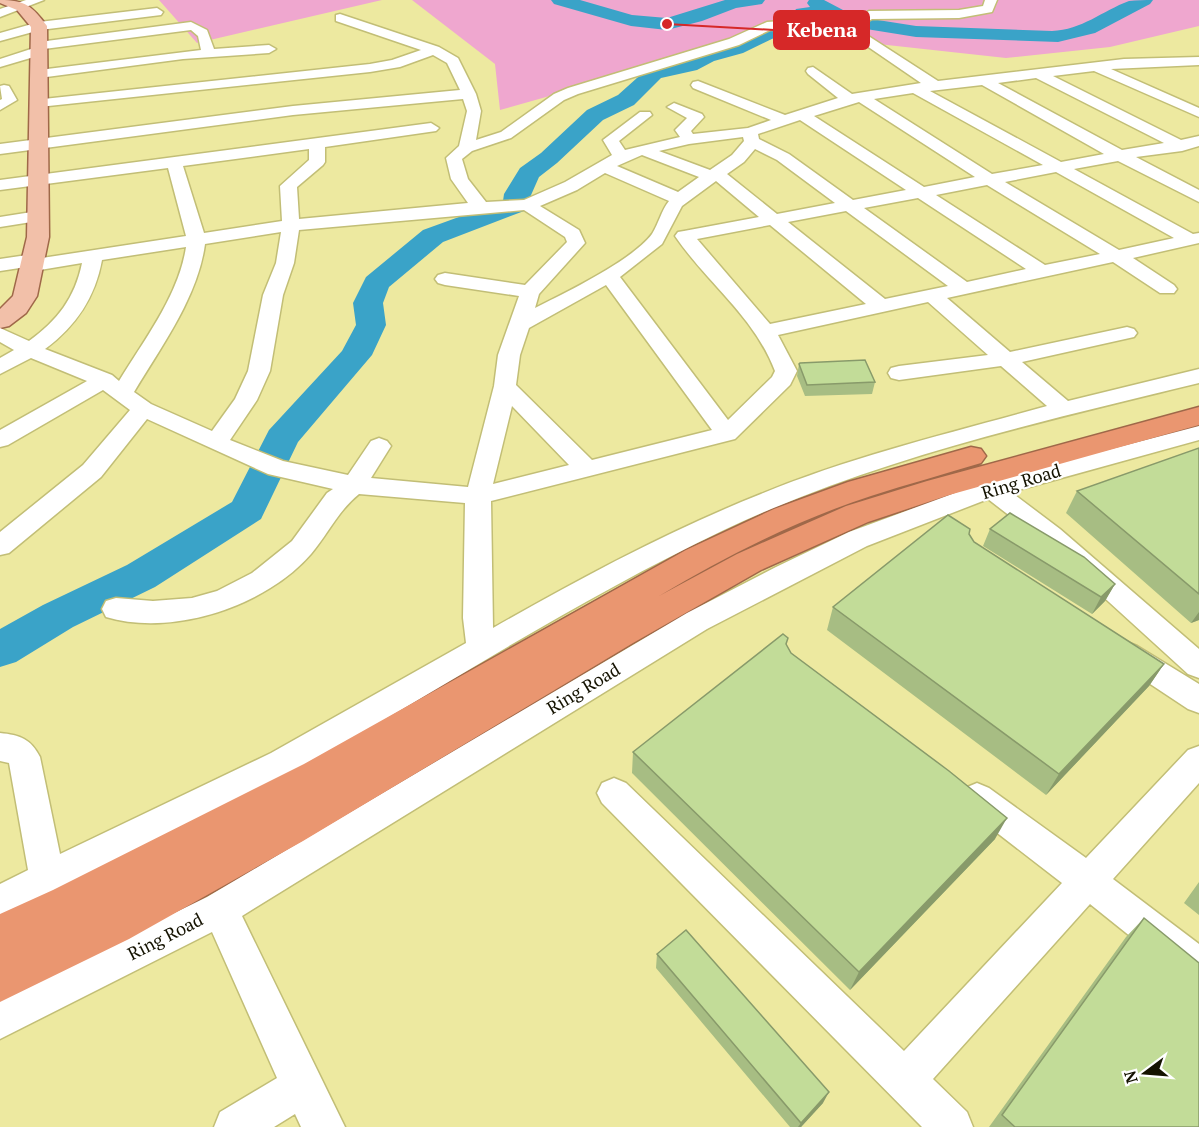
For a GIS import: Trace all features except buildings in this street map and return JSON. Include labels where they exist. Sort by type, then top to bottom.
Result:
[{"type":"highway","name":"Ring Road","points":[[0,937],[69,905],[276,798],[698,558],[785,517],[924,468],[1199,396]]},
{"type":"highway","name":"Ring Road","points":[[0,979],[113,923],[288,828],[621,633],[749,562],[857,514],[938,488],[1199,416]]},
{"type":"main road","points":[[0,321],[17,308],[25,296],[34,262],[38,216],[39,26],[21,2]]},
{"type":"street","points":[[147,0],[168,29]]},
{"type":"street","points":[[875,14],[925,15],[977,12],[988,9],[991,0]]},
{"type":"street","points":[[460,153],[506,135],[559,97],[573,91],[734,42],[767,26],[854,23],[875,14],[891,1]]},
{"type":"street","points":[[0,13],[21,2]]},
{"type":"street","points":[[0,37],[39,26],[157,12]]},
{"type":"street","points":[[340,18],[434,50],[453,61],[469,94],[474,111],[460,153],[456,176],[481,207]]},
{"type":"street","points":[[854,23],[903,66],[934,85]]},
{"type":"street","points":[[0,63],[39,48],[191,26],[200,29],[206,39],[208,54]]},
{"type":"street","points":[[265,33],[269,49]]},
{"type":"street","points":[[39,103],[165,73],[208,54],[269,49],[286,60],[338,72],[469,94]]},
{"type":"street","points":[[0,185],[174,162],[289,130],[405,84],[434,50]]},
{"type":"street","points":[[1160,60],[1199,77]]},
{"type":"street","points":[[0,265],[93,256],[291,225],[517,205],[571,186],[621,157],[642,150],[689,139],[751,137],[784,120],[855,98],[934,85],[984,81],[1036,73],[1160,60],[1199,61]]},
{"type":"street","points":[[903,66],[930,63]]},
{"type":"street","points":[[1094,67],[1199,113]]},
{"type":"street","points":[[813,70],[1167,289]]},
{"type":"street","points":[[39,74],[165,73],[209,84],[338,72]]},
{"type":"street","points":[[1036,73],[1199,154]]},
{"type":"street","points":[[984,81],[1042,115],[1199,197]]},
{"type":"street","points":[[209,84],[218,121]]},
{"type":"street","points":[[405,84],[431,128],[460,153]]},
{"type":"street","points":[[698,85],[784,120]]},
{"type":"street","points":[[915,88],[1054,167],[1195,239]]},
{"type":"street","points":[[0,106],[10,100],[4,89]]},
{"type":"street","points":[[674,106],[697,117],[683,130],[689,139]]},
{"type":"street","points":[[801,114],[924,192],[1041,271]]},
{"type":"street","points":[[621,157],[611,140],[645,115]]},
{"type":"street","points":[[0,149],[218,121],[289,130],[317,144],[431,128]]},
{"type":"street","points":[[216,443],[246,400],[260,371],[273,295],[285,263],[291,225],[288,186],[317,162],[364,149],[370,143],[370,137]]},
{"type":"street","points":[[658,239],[667,216],[679,199],[744,153],[751,137]]},
{"type":"street","points":[[751,137],[783,157],[963,288]]},
{"type":"street","points":[[520,324],[609,276],[658,239],[777,220],[1199,141]]},
{"type":"street","points":[[317,144],[317,162]]},
{"type":"street","points":[[642,150],[713,175],[777,220],[881,306]]},
{"type":"street","points":[[122,394],[180,290],[195,254],[196,240],[174,162]]},
{"type":"street","points":[[605,167],[679,199]]},
{"type":"street","points":[[481,650],[477,618],[478,496],[505,386],[509,355],[530,292],[576,243],[573,234],[517,205]]},
{"type":"street","points":[[0,222],[38,216]]},
{"type":"street","points":[[0,334],[30,351],[105,380],[143,409],[277,468],[354,485],[478,496],[727,434],[782,380],[786,371],[784,363],[766,331],[684,236]]},
{"type":"street","points":[[766,331],[1195,239]]},
{"type":"street","points":[[0,367],[30,351],[75,310],[91,277],[93,256]]},
{"type":"street","points":[[609,276],[727,434]]},
{"type":"street","points":[[445,279],[530,292]]},
{"type":"street","points":[[931,295],[1064,409]]},
{"type":"street","points":[[899,372],[1006,359],[1126,333]]},
{"type":"street","points":[[0,902],[282,763],[572,596],[714,524],[771,499],[879,460],[1064,409],[1199,376]]},
{"type":"street","points":[[0,440],[105,380]]},
{"type":"street","points":[[505,386],[587,469]]},
{"type":"street","points":[[0,546],[92,471],[143,409]]},
{"type":"street","name":"Ring Road","points":[[0,1019],[220,909],[697,621],[858,539],[991,489],[1199,433]]},
{"type":"street","points":[[116,609],[153,612],[192,609],[227,598],[262,580],[301,548],[336,500],[354,485],[379,446]]},
{"type":"street","points":[[991,489],[1052,535],[1199,666]]},
{"type":"street","points":[[1101,637],[1199,700]]},
{"type":"street","points":[[0,747],[15,748],[24,757],[48,880]]},
{"type":"street","points":[[904,1080],[1199,760]]},
{"type":"street","points":[[957,783],[1199,968]]},
{"type":"street","points":[[614,793],[952,1127]]},
{"type":"street","points":[[220,909],[302,1086],[324,1127]]},
{"type":"street","points":[[235,1127],[302,1086]]},
{"type":"shaded area","points":[[159,0],[382,0],[197,43]]},
{"type":"shaded area","points":[[412,0],[1199,0],[1199,26],[1110,47],[1006,58],[814,37],[748,40],[500,110],[495,64]]},
{"type":"waterway","points":[[560,0],[631,20],[667,24],[696,17],[733,3],[756,0]]},
{"type":"waterway","points":[[816,3],[836,14],[860,22],[916,32],[1058,36],[1088,29],[1144,0]]},
{"type":"waterway","points":[[0,650],[58,616],[141,576],[247,510],[282,438],[356,355],[371,325],[368,303],[376,283],[433,236],[515,205],[517,194],[529,173],[549,158],[595,115],[626,100],[654,73],[690,66],[707,57],[736,49],[771,32],[790,27],[798,22],[802,13],[827,11]]},
{"type":"place","name":"Kebena","points":[[667,24]]}]
